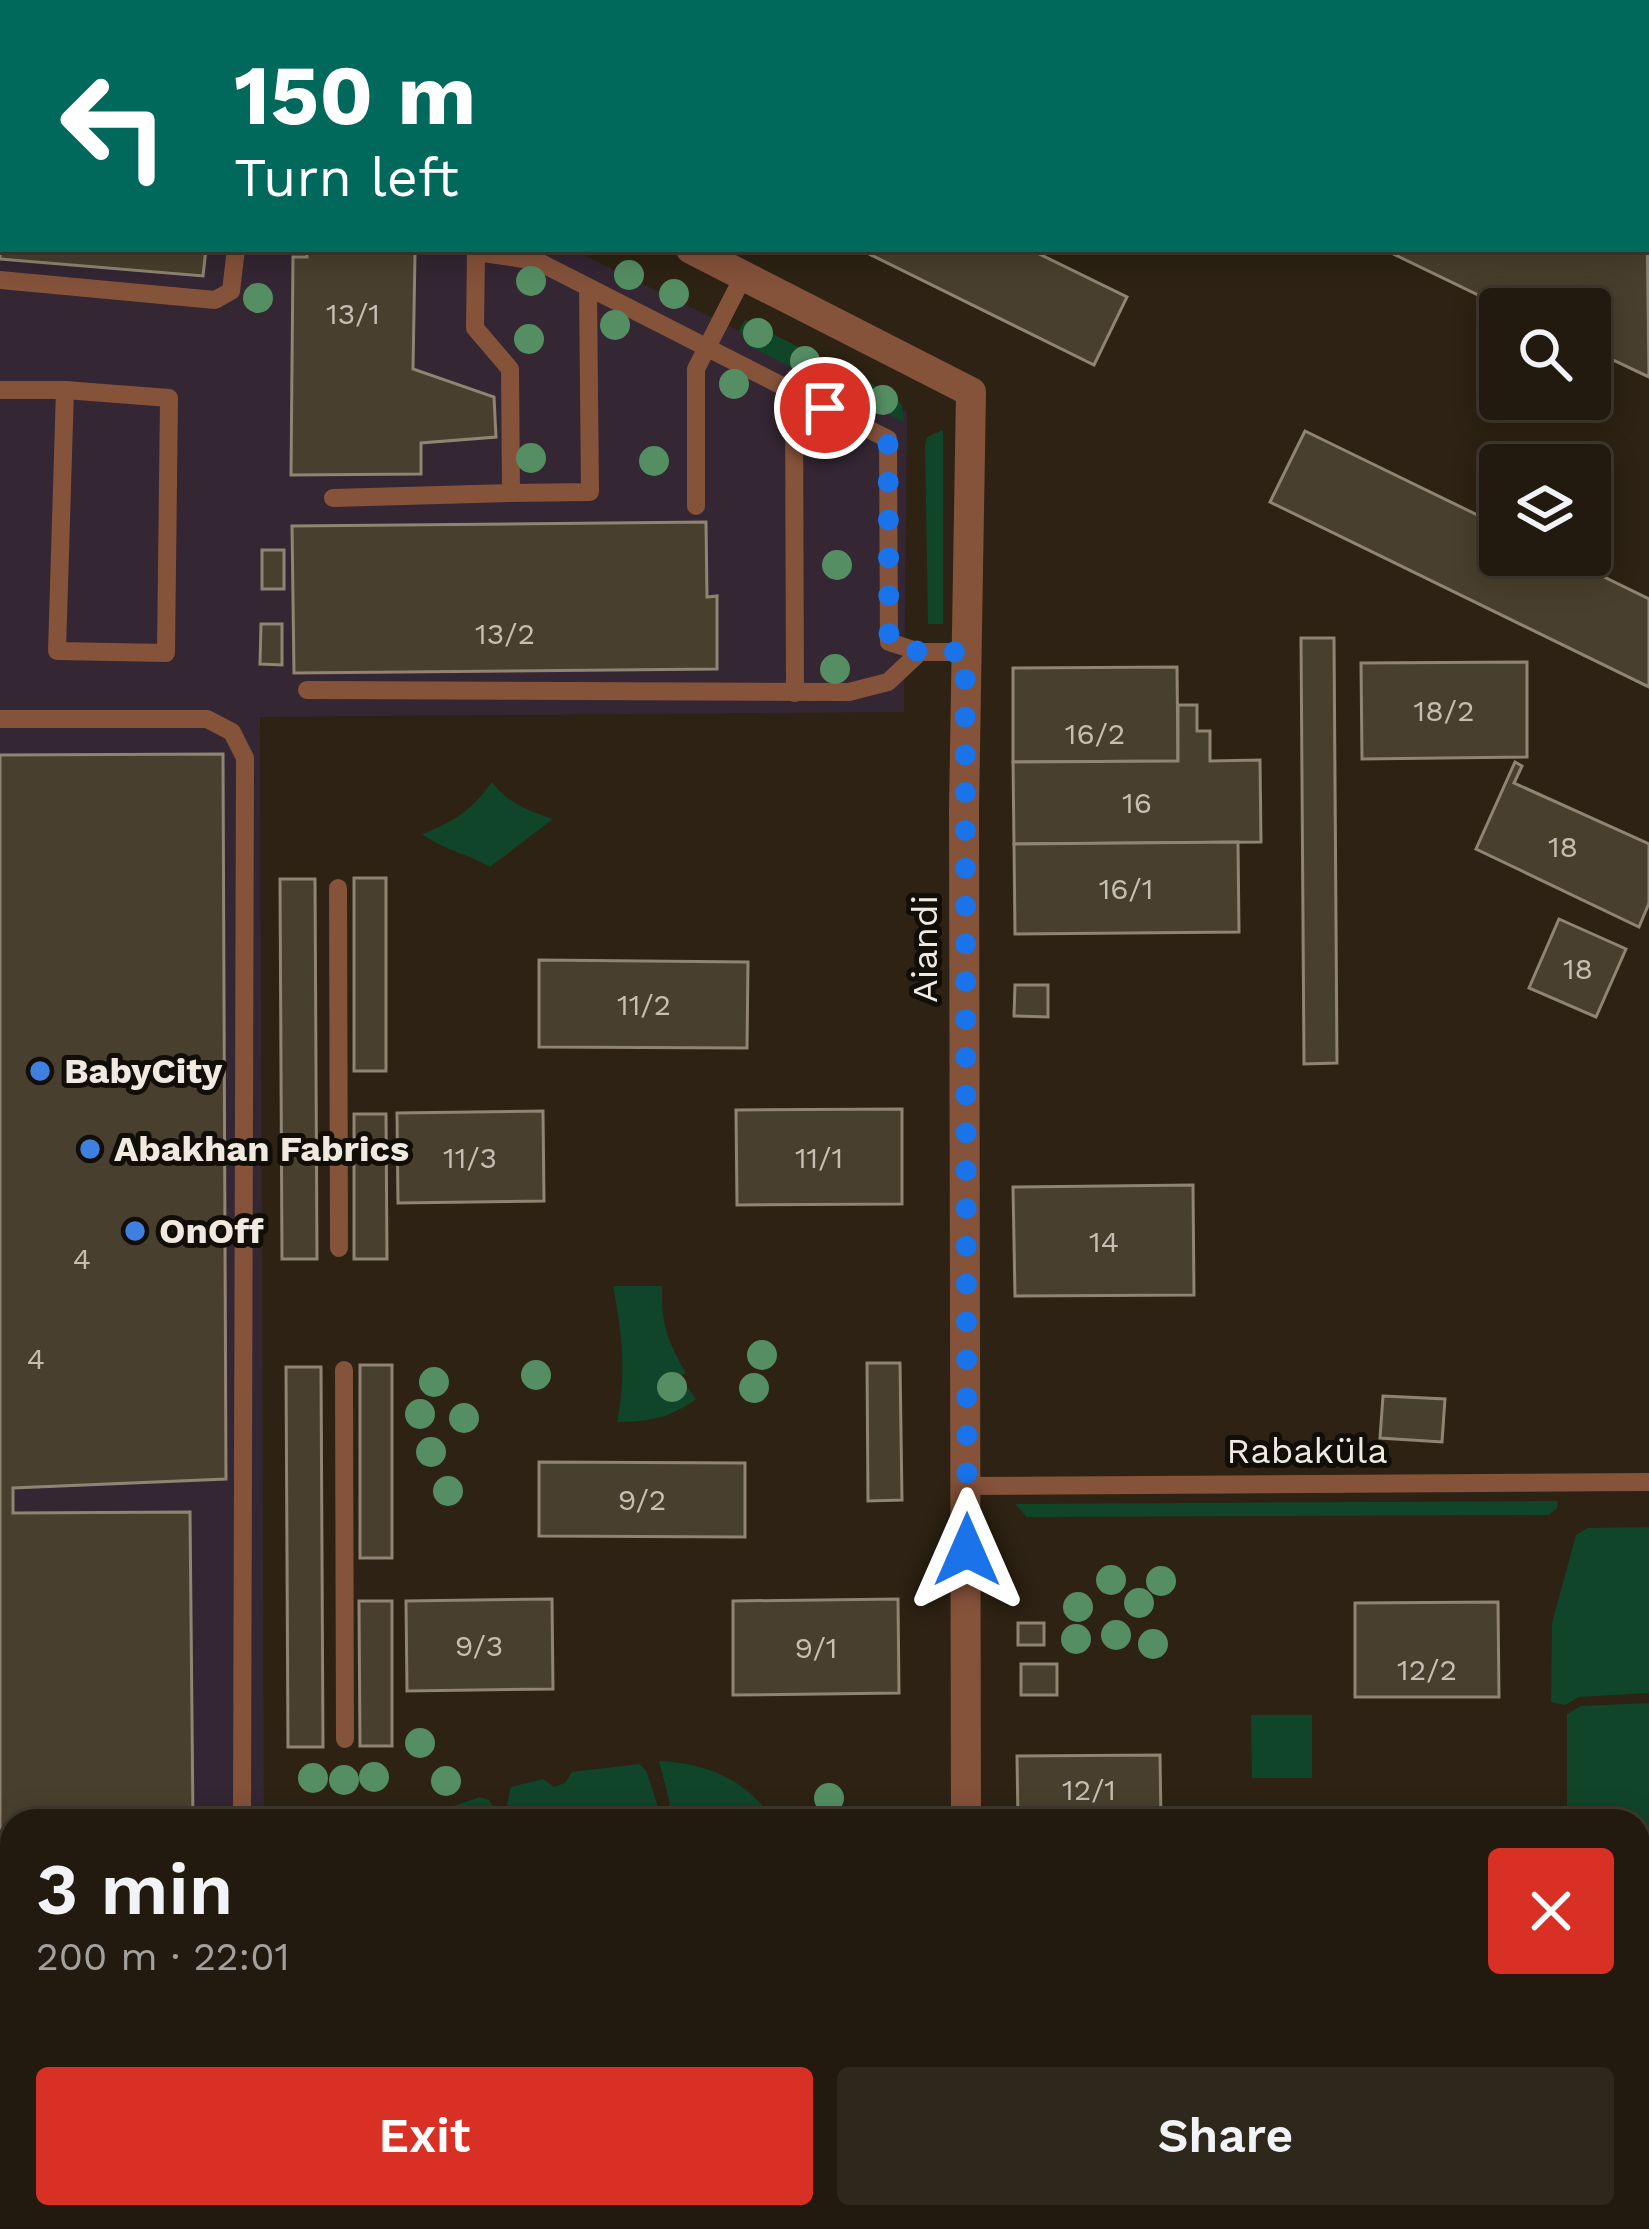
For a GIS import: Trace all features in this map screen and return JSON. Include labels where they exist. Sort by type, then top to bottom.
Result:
[{"type":"street","name":"Aiandi","points":[[698,252],[971,392],[965,652],[966,1809]]},
{"type":"lane","points":[[0,280],[215,300],[231,291],[236,252]]},
{"type":"lane","points":[[511,493],[510,369],[475,328],[476,252],[537,261],[888,439],[889,642],[920,652],[965,652]]},
{"type":"lane","points":[[697,506],[696,369],[744,275]]},
{"type":"lane","points":[[333,498],[590,491],[588,287]]},
{"type":"lane","points":[[0,390],[65,390],[169,398],[166,653],[57,651],[65,390]]},
{"type":"lane","points":[[794,392],[795,693]]},
{"type":"lane","points":[[307,690],[850,692],[888,682],[920,652]]},
{"type":"lane","points":[[0,719],[207,718],[232,732],[245,758],[242,1809]]},
{"type":"lane","points":[[338,888],[340,1248]]},
{"type":"lane","points":[[344,1370],[345,1739]]},
{"type":"lane","name":"Rabaküla","points":[[966,1486],[1649,1482]]},
{"type":"shaded area","points":[[0,252],[577,252],[907,412],[904,712],[260,717],[264,1809],[0,1809]]},
{"type":"green space","points":[[745,320],[894,395],[902,405],[904,422],[748,346],[739,331]]},
{"type":"green space","points":[[943,430],[943,624],[928,624],[925,445],[927,437]]},
{"type":"green space","points":[[492,782],[512,801],[553,819],[490,867],[422,834],[461,814]]},
{"type":"green space","points":[[613,1286],[662,1286],[666,1331],[686,1373],[679,1376],[696,1399],[677,1411],[659,1418],[617,1422],[622,1354]]},
{"type":"green space","points":[[1558,1501],[1549,1515],[1027,1517],[1015,1504]]},
{"type":"green space","points":[[1649,1527],[1649,1693],[1579,1697],[1565,1705],[1551,1702],[1552,1623],[1576,1535],[1588,1528]]},
{"type":"green space","points":[[1649,1703],[1649,1809],[1567,1809],[1567,1714],[1581,1706]]},
{"type":"green space","points":[[1251,1715],[1312,1715],[1312,1778],[1252,1778]]},
{"type":"green space","points":[[659,1761],[693,1765],[723,1776],[765,1809],[667,1809]]},
{"type":"green space","points":[[639,1764],[646,1770],[659,1809],[510,1809],[507,1804],[511,1787],[543,1779],[554,1787],[565,1783],[572,1772]]},
{"type":"green space","points":[[480,1797],[494,1809],[444,1809]]},
{"type":"building","points":[[0,252],[206,252],[203,276],[0,259]]},
{"type":"building","points":[[307,252],[415,254],[413,369],[494,397],[496,437],[421,443],[421,474],[291,475],[293,257],[307,257]]},
{"type":"building","points":[[865,252],[1035,252],[1127,297],[1094,365]]},
{"type":"building","points":[[1389,252],[1647,252],[1649,377],[1611,359],[1611,288],[1479,288],[1479,295]]},
{"type":"building","points":[[1305,431],[1479,516],[1479,576],[1602,576],[1649,599],[1649,687],[1270,502]]},
{"type":"building","points":[[706,522],[707,597],[717,596],[717,669],[294,673],[292,526]]},
{"type":"building","points":[[262,550],[284,550],[284,589],[262,589]]},
{"type":"building","points":[[261,624],[282,624],[282,665],[260,664]]},
{"type":"building","points":[[1301,638],[1334,638],[1337,1063],[1304,1064]]},
{"type":"building","points":[[1527,662],[1527,757],[1362,759],[1361,663]]},
{"type":"building","points":[[1177,667],[1178,761],[1013,762],[1013,668]]},
{"type":"building","points":[[1178,705],[1197,705],[1197,731],[1210,731],[1210,761],[1260,760],[1261,842],[1014,844],[1013,762],[1178,761]]},
{"type":"building","points":[[223,754],[226,1479],[13,1488],[13,1513],[190,1512],[193,1809],[0,1809],[0,755]]},
{"type":"building","points":[[1515,762],[1522,766],[1514,783],[1649,844],[1649,903],[1639,927],[1476,849]]},
{"type":"building","points":[[1238,842],[1239,932],[1015,934],[1014,844]]},
{"type":"building","points":[[354,878],[386,878],[386,1071],[354,1071]]},
{"type":"building","points":[[280,879],[315,879],[317,1259],[282,1259]]},
{"type":"building","points":[[1559,919],[1626,949],[1596,1017],[1529,988]]},
{"type":"building","points":[[539,960],[748,962],[747,1048],[539,1047]]},
{"type":"building","points":[[1015,985],[1048,985],[1048,1017],[1014,1016]]},
{"type":"building","points":[[902,1109],[902,1204],[737,1205],[736,1110]]},
{"type":"building","points":[[543,1111],[544,1201],[398,1203],[397,1113]]},
{"type":"building","points":[[354,1114],[386,1114],[387,1259],[354,1259]]},
{"type":"building","points":[[1193,1185],[1194,1295],[1015,1296],[1013,1187]]},
{"type":"building","points":[[867,1363],[900,1363],[902,1500],[868,1501]]},
{"type":"building","points":[[360,1365],[392,1365],[392,1558],[360,1558]]},
{"type":"building","points":[[286,1367],[321,1367],[323,1747],[288,1747]]},
{"type":"building","points":[[1383,1396],[1445,1399],[1442,1442],[1380,1438]]},
{"type":"building","points":[[539,1462],[745,1463],[745,1537],[539,1536]]},
{"type":"building","points":[[552,1599],[553,1689],[407,1691],[406,1601]]},
{"type":"building","points":[[898,1599],[899,1693],[733,1695],[733,1601]]},
{"type":"building","points":[[359,1601],[392,1601],[392,1746],[360,1746]]},
{"type":"building","points":[[1498,1602],[1499,1697],[1355,1697],[1355,1603]]},
{"type":"building","points":[[1018,1623],[1044,1623],[1044,1645],[1018,1645]]},
{"type":"building","points":[[1021,1664],[1057,1664],[1057,1695],[1021,1695]]},
{"type":"building","points":[[1160,1755],[1161,1809],[1018,1809],[1017,1756]]},
{"type":"place","name":"BabyCity","points":[[40,1071]]},
{"type":"place","name":"Abakhan Fabrics","points":[[90,1149]]},
{"type":"place","name":"OnOff","points":[[135,1231]]},
{"type":"route","points":[[825,408],[888,439],[889,642],[920,652],[965,652],[967,1550]]}]
